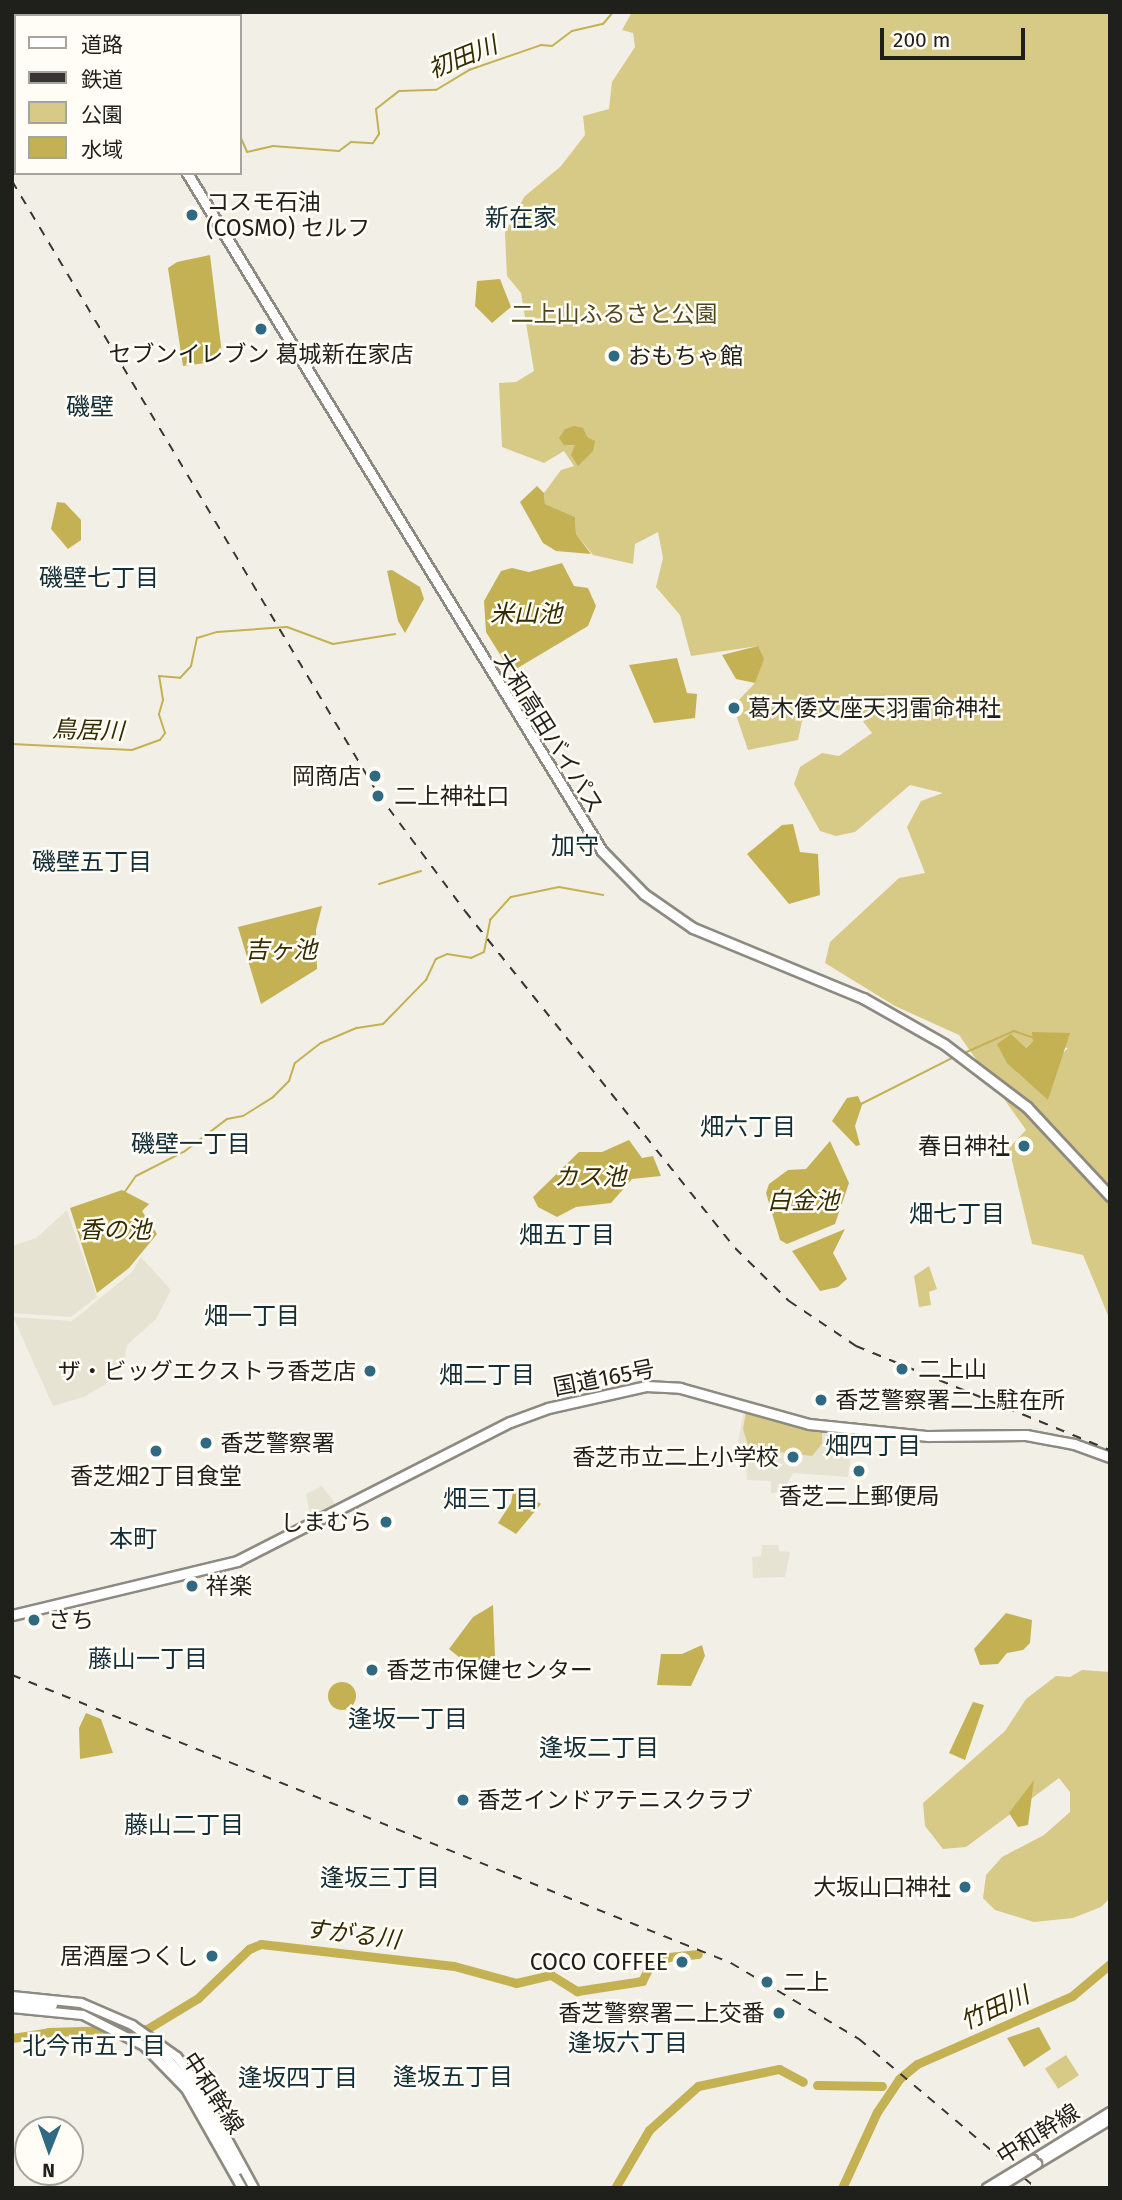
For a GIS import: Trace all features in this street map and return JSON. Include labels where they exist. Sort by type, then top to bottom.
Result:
[{"type":"highway","name":"大和高田バイパス","points":[[188,175],[602,851],[644,894],[685,923],[819,979],[917,1027],[988,1075],[1057,1137],[1110,1196]]},
{"type":"highway","name":"国道165号","points":[[12,1615],[237,1560],[510,1422],[548,1408],[646,1386],[680,1388],[809,1424],[928,1436],[1044,1437],[1110,1457]]},
{"type":"main road","points":[[12,1996],[81,2003],[132,2025],[177,2057],[195,2080],[251,2188]]},
{"type":"main road","name":"中和幹線","points":[[12,2002],[86,2010],[149,2041],[190,2085],[227,2155],[239,2188]]},
{"type":"main road","points":[[12,2010],[64,2016],[111,2029],[125,2038],[176,2083],[239,2188]]},
{"type":"main road","name":"中和幹線","points":[[12,2010],[83,2015],[144,2046],[186,2089],[251,2188]]},
{"type":"main road","name":"中和幹線","points":[[998,2188],[1110,2112]]},
{"type":"main road","name":"中和幹線","points":[[987,2188],[1110,2120]]},
{"type":"shaded area","points":[[67,1210],[97,1297],[71,1317],[12,1313],[12,1246],[36,1238]]},
{"type":"shaded area","points":[[141,1257],[171,1290],[156,1319],[127,1345],[124,1362],[106,1384],[84,1397],[53,1406],[13,1317],[72,1321],[132,1272]]},
{"type":"shaded area","name":"香芝市立二上小学校","points":[[744,1411],[833,1433],[837,1446],[851,1452],[848,1477],[793,1473],[783,1492],[771,1493],[771,1481],[747,1480],[746,1465],[734,1463]]},
{"type":"shaded area","points":[[322,1486],[336,1505],[311,1519],[306,1494]]},
{"type":"shaded area","points":[[762,1545],[778,1545],[779,1551],[790,1552],[785,1577],[753,1578],[752,1557],[761,1556]]},
{"type":"green space","name":"二上山ふるさと公園","points":[[632,12],[1110,12],[1110,1320],[1083,1255],[1032,1244],[1009,1148],[1026,1130],[959,1035],[895,1006],[825,963],[830,942],[899,878],[925,873],[907,827],[921,801],[943,793],[910,785],[855,832],[836,836],[820,831],[794,784],[800,767],[822,753],[839,756],[872,733],[859,716],[830,708],[802,721],[798,740],[748,750],[733,706],[755,683],[758,646],[691,656],[680,615],[656,587],[663,558],[658,532],[635,544],[633,564],[593,555],[576,534],[575,517],[545,504],[544,493],[561,470],[574,466],[564,451],[544,463],[502,447],[499,383],[516,382],[534,371],[521,293],[507,276],[505,233],[524,197],[561,166],[585,135],[583,116],[609,109],[612,82],[635,47],[633,33],[622,30]],"holes":[[[1033,1041],[1068,1048],[1059,1057],[1048,1099],[1025,1048]]]},
{"type":"green space","points":[[929,1266],[937,1289],[929,1292],[931,1305],[919,1307],[914,1276]]},
{"type":"green space","points":[[746,1413],[822,1432],[822,1444],[812,1456],[749,1448],[743,1429]]},
{"type":"green space","points":[[1082,1670],[1110,1672],[1110,1898],[1101,1907],[1073,1918],[1034,1922],[995,1910],[983,1898],[986,1875],[1002,1857],[1044,1835],[1070,1812],[1070,1792],[1059,1778],[966,1847],[943,1849],[925,1826],[923,1803],[1005,1731],[1026,1699],[1056,1676],[1070,1677]]},
{"type":"green space","points":[[1066,2055],[1079,2075],[1058,2089],[1045,2069]]},
{"type":"water","points":[[210,255],[222,354],[214,362],[183,366],[168,268],[177,262]]},
{"type":"water","points":[[500,279],[511,307],[492,323],[475,306],[477,281]]},
{"type":"water","points":[[574,426],[583,428],[587,437],[595,441],[593,451],[578,466],[571,455],[575,445],[564,445],[559,438],[565,429]]},
{"type":"water","points":[[537,486],[544,493],[545,504],[575,517],[576,534],[591,554],[556,551],[543,543],[520,502]]},
{"type":"water","points":[[57,502],[65,503],[81,520],[81,540],[68,549],[51,529]]},
{"type":"water","name":"米山池","points":[[562,563],[574,586],[588,588],[596,606],[588,626],[511,672],[486,632],[484,601],[501,571],[512,568],[529,572]]},
{"type":"water","points":[[392,570],[420,587],[424,599],[405,633],[398,621],[387,571]]},
{"type":"water","points":[[758,646],[764,659],[755,683],[736,679],[722,655]]},
{"type":"water","points":[[677,658],[687,693],[697,694],[695,718],[654,723],[629,665]]},
{"type":"water","points":[[793,824],[800,852],[818,854],[820,895],[789,904],[747,854],[782,825]]},
{"type":"water","name":"吉ヶ池","points":[[322,906],[316,930],[317,969],[261,1004],[238,927]]},
{"type":"water","points":[[1032,1032],[1070,1033],[1048,1100],[1007,1063],[997,1044],[1011,1034],[1026,1048],[1033,1041]]},
{"type":"water","points":[[858,1096],[862,1105],[855,1126],[860,1145],[856,1146],[832,1121],[847,1098]]},
{"type":"water","name":"カス池","points":[[629,1140],[642,1158],[653,1156],[661,1176],[632,1179],[611,1203],[576,1207],[557,1217],[538,1207],[533,1197],[579,1152],[602,1152]]},
{"type":"water","name":"白金池","points":[[830,1141],[849,1183],[835,1224],[787,1244],[780,1240],[766,1193],[769,1184],[788,1170],[806,1169]]},
{"type":"water","name":"香の池","points":[[122,1190],[149,1204],[142,1211],[157,1234],[129,1268],[97,1293],[70,1208]]},
{"type":"water","points":[[845,1229],[833,1253],[847,1279],[838,1287],[820,1291],[792,1251]]},
{"type":"water","points":[[514,1486],[541,1504],[516,1534],[498,1523],[511,1503]]},
{"type":"water","points":[[493,1605],[495,1657],[465,1662],[449,1649],[473,1617]]},
{"type":"water","points":[[1006,1613],[1032,1620],[1030,1643],[1023,1650],[1007,1653],[998,1664],[980,1665],[974,1649]]},
{"type":"water","points":[[702,1645],[705,1656],[691,1686],[657,1685],[661,1654],[682,1654]]},
{"type":"water","points":[[342,1682],[352,1686],[356,1696],[352,1706],[342,1710],[332,1706],[328,1696],[332,1686]]},
{"type":"water","points":[[973,1702],[984,1705],[965,1760],[949,1753]]},
{"type":"water","points":[[86,1713],[101,1719],[113,1753],[80,1759],[79,1728]]},
{"type":"water","points":[[1034,1780],[1028,1825],[1018,1827],[1009,1813]]},
{"type":"water","points":[[1039,2027],[1051,2049],[1024,2067],[1007,2038]]},
{"type":"waterway","name":"初田川","points":[[242,141],[247,152],[273,146],[339,151],[351,142],[373,143],[379,134],[376,109],[399,91],[436,90],[469,70],[541,45],[552,46],[572,31],[603,24],[613,12]]},
{"type":"waterway","name":"鳥居川","points":[[12,744],[132,750],[160,740],[165,733],[159,714],[163,700],[159,676],[180,678],[191,666],[197,638],[217,632],[287,627],[333,644],[395,634]]},
{"type":"waterway","points":[[379,884],[421,871]]},
{"type":"waterway","points":[[124,1193],[136,1176],[185,1151],[227,1119],[243,1116],[273,1097],[289,1081],[295,1063],[321,1043],[357,1028],[383,1024],[426,980],[436,959],[447,954],[471,958],[484,952],[490,920],[511,897],[559,887],[603,895]]},
{"type":"waterway","points":[[962,1054],[1014,1031],[1034,1038]]},
{"type":"waterway","points":[[861,1104],[954,1057]]},
{"type":"waterway","name":"すがる川","points":[[12,2038],[48,2032],[147,2029],[198,1998],[249,1949],[261,1944],[454,1966],[516,1983],[551,1975],[577,1991],[642,1981],[649,1967],[669,1957],[698,1954]]},
{"type":"waterway","name":"竹田川","points":[[842,2188],[877,2112],[899,2079],[917,2064],[1072,1996],[1110,1964]]},
{"type":"waterway","name":"竹田川","points":[[615,2188],[649,2130],[698,2086],[779,2069],[803,2082]]},
{"type":"waterway","name":"竹田川","points":[[817,2085],[882,2086]]},
{"type":"railway","points":[[12,181],[378,794],[465,911],[735,1248],[789,1301],[856,1346],[1110,1450]]},
{"type":"railway","points":[[12,1675],[731,1963],[859,2039],[1036,2188]]},
{"type":"place","name":"コスモ石油 (COSMO) セルフ","points":[[192,215]]},
{"type":"place","name":"セブンイレブン 葛城新在家店","points":[[261,329]]},
{"type":"place","name":"おもちゃ館","points":[[614,356]]},
{"type":"place","name":"葛木倭文座天羽雷命神社","points":[[734,708]]},
{"type":"place","name":"岡商店","points":[[375,776]]},
{"type":"place","name":"二上神社口","points":[[378,796]]},
{"type":"place","name":"春日神社","points":[[1024,1146]]},
{"type":"place","name":"二上山","points":[[902,1369]]},
{"type":"place","name":"ザ・ビッグエクストラ香芝店","points":[[370,1371]]},
{"type":"place","name":"香芝警察署二上駐在所","points":[[821,1400]]},
{"type":"place","name":"香芝警察署","points":[[206,1443]]},
{"type":"place","name":"香芝畑2丁目食堂","points":[[156,1451]]},
{"type":"place","name":"香芝市立二上小学校","points":[[793,1457]]},
{"type":"place","name":"香芝二上郵便局","points":[[859,1471]]},
{"type":"place","name":"しまむら","points":[[386,1522]]},
{"type":"place","name":"祥楽","points":[[192,1586]]},
{"type":"place","name":"さち","points":[[34,1620]]},
{"type":"place","name":"香芝市保健センター","points":[[372,1670]]},
{"type":"place","name":"香芝インドアテニスクラブ","points":[[463,1800]]},
{"type":"place","name":"大坂山口神社","points":[[965,1887]]},
{"type":"place","name":"居酒屋つくし","points":[[212,1956]]},
{"type":"place","name":"COCO COFFEE","points":[[682,1962]]},
{"type":"place","name":"二上","points":[[767,1982]]},
{"type":"place","name":"香芝警察署二上交番","points":[[779,2013]]},
{"type":"district","name":"新在家","points":[[521,219]]},
{"type":"district","name":"磯壁","points":[[90,408]]},
{"type":"district","name":"磯壁七丁目","points":[[99,579]]},
{"type":"district","name":"加守","points":[[575,847]]},
{"type":"district","name":"磯壁五丁目","points":[[92,863]]},
{"type":"district","name":"畑六丁目","points":[[748,1128]]},
{"type":"district","name":"磯壁一丁目","points":[[191,1145]]},
{"type":"district","name":"畑七丁目","points":[[957,1215]]},
{"type":"district","name":"畑五丁目","points":[[567,1236]]},
{"type":"district","name":"畑一丁目","points":[[252,1317]]},
{"type":"district","name":"畑二丁目","points":[[487,1376]]},
{"type":"district","name":"畑四丁目","points":[[873,1447]]},
{"type":"district","name":"畑三丁目","points":[[491,1500]]},
{"type":"district","name":"本町","points":[[133,1540]]},
{"type":"district","name":"藤山一丁目","points":[[148,1660]]},
{"type":"district","name":"逢坂一丁目","points":[[408,1720]]},
{"type":"district","name":"逢坂二丁目","points":[[599,1749]]},
{"type":"district","name":"藤山二丁目","points":[[184,1826]]},
{"type":"district","name":"逢坂三丁目","points":[[380,1879]]},
{"type":"district","name":"逢坂六丁目","points":[[628,2044]]},
{"type":"district","name":"北今市五丁目","points":[[94,2047]]},
{"type":"district","name":"逢坂五丁目","points":[[453,2078]]},
{"type":"district","name":"逢坂四丁目","points":[[298,2079]]}]
